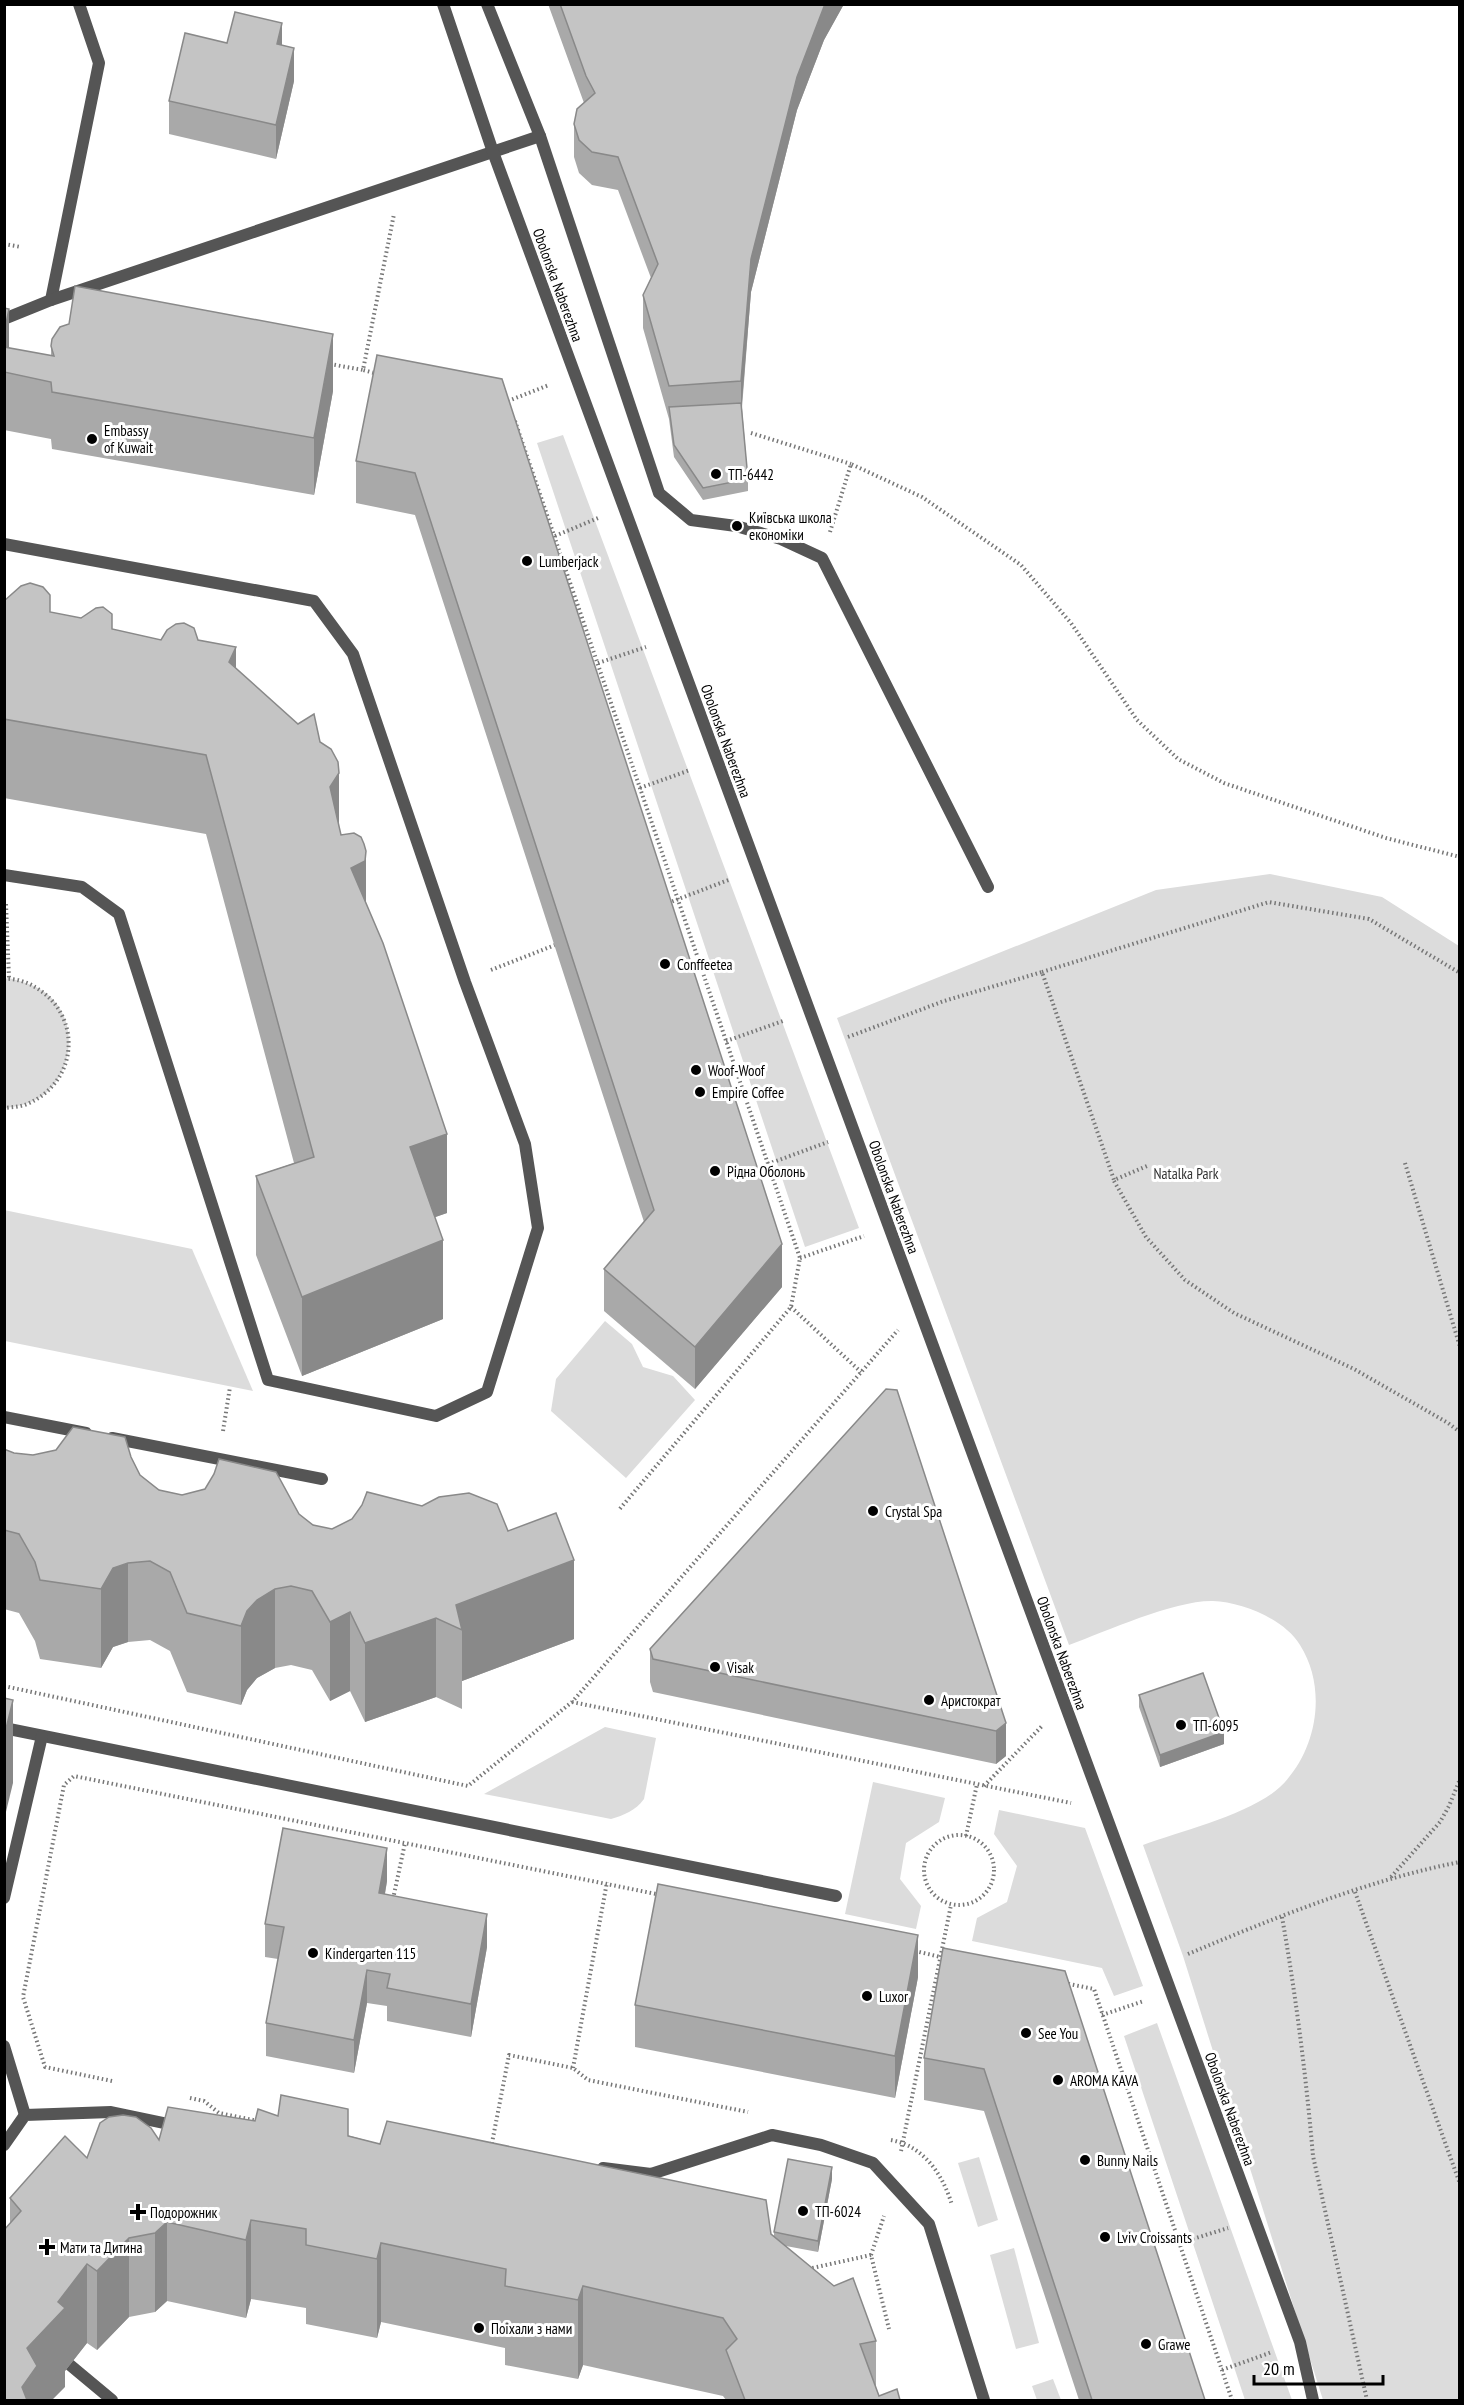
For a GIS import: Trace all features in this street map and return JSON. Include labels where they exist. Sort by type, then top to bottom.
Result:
[{"type":"street","points":[[51,300],[99,63],[79,4]]},
{"type":"street","name":"Obolonska Naberezhna","points":[[443,4],[493,152],[1300,2343],[1313,2400]]},
{"type":"street","points":[[488,4],[540,136],[659,493],[691,520],[736,526],[781,539],[822,558],[988,886]]},
{"type":"street","points":[[4,319],[51,300],[540,136]]},
{"type":"street","points":[[4,544],[314,601],[353,654],[465,982],[525,1144],[538,1228],[487,1392],[436,1416],[268,1380],[119,914],[82,887],[5,875]]},
{"type":"street","points":[[4,1418],[322,1479]]},
{"type":"street","points":[[4,1728],[836,1896]]},
{"type":"street","points":[[4,1898],[42,1736]]},
{"type":"street","points":[[4,2046],[25,2115]]},
{"type":"street","points":[[25,2115],[111,2112],[192,2129]]},
{"type":"street","points":[[4,2145],[25,2115]]},
{"type":"street","points":[[589,2166],[651,2174],[772,2135],[821,2145],[873,2163],[929,2224],[984,2400]]},
{"type":"street","points":[[70,2365],[112,2400]]},
{"type":"path","points":[[363,370],[400,183]]},
{"type":"path","points":[[4,244],[21,247]]},
{"type":"path","points":[[327,363],[385,375]]},
{"type":"path","points":[[497,398],[508,401],[575,375]]},
{"type":"path","points":[[508,401],[800,1258],[791,1307],[618,1511]]},
{"type":"path","points":[[752,433],[851,464],[922,497],[1021,565],[1071,623],[1137,720],[1178,759],[1224,783],[1386,838],[1460,857]]},
{"type":"path","points":[[822,558],[851,464]]},
{"type":"path","points":[[555,536],[624,507]]},
{"type":"path","points":[[598,663],[672,638]]},
{"type":"path","points":[[640,788],[717,761]]},
{"type":"path","points":[[659,907],[757,870]]},
{"type":"path","points":[[4,1108],[26,1105],[45,1093],[60,1077],[68,1056],[69,1034],[62,1012],[48,995],[29,983],[7,979],[5,875]]},
{"type":"path","points":[[849,1037],[944,1001],[1269,902],[1369,919],[1460,973]]},
{"type":"path","points":[[465,982],[555,945]]},
{"type":"path","points":[[1042,972],[1114,1180],[1146,1237],[1185,1280],[1234,1312],[1354,1369],[1460,1432]]},
{"type":"path","points":[[726,1041],[809,1011]]},
{"type":"path","points":[[768,1164],[854,1132]]},
{"type":"path","points":[[1405,1163],[1460,1347]]},
{"type":"path","points":[[1114,1180],[1147,1166]]},
{"type":"path","points":[[800,1258],[889,1227]]},
{"type":"path","points":[[791,1307],[861,1372]]},
{"type":"path","points":[[4,1686],[468,1786],[572,1702],[918,1307]]},
{"type":"path","points":[[219,1459],[230,1387]]},
{"type":"path","points":[[572,1702],[1104,1810]]},
{"type":"path","points":[[984,1786],[1064,1703]]},
{"type":"path","points":[[113,2081],[45,2067],[22,1996],[64,1785],[74,1776],[664,1896]]},
{"type":"path","points":[[1391,1878],[1440,1822],[1460,1779]]},
{"type":"path","points":[[966,1836],[977,1784]]},
{"type":"path","points":[[952,1835],[966,1836],[979,1841],[989,1851],[994,1864],[993,1878],[988,1891],[978,1900],[965,1905],[951,1905],[938,1899],[928,1889],[924,1876],[924,1863],[929,1850],[940,1840],[952,1835]]},
{"type":"path","points":[[392,1903],[405,1843]]},
{"type":"path","points":[[489,2156],[509,2055],[573,2068],[612,1850]]},
{"type":"path","points":[[1183,1956],[1391,1878],[1460,1862]]},
{"type":"path","points":[[1355,1892],[1460,2184]]},
{"type":"path","points":[[889,2329],[871,2255],[894,2185],[951,1905]]},
{"type":"path","points":[[1282,1917],[1297,2003],[1312,2122],[1313,2156],[1367,2400]]},
{"type":"path","points":[[905,1949],[951,1959]]},
{"type":"path","points":[[1061,1982],[1094,1989],[1232,2400]]},
{"type":"path","points":[[1102,2015],[1171,1992]]},
{"type":"path","points":[[181,2096],[204,2101],[219,2113],[266,2123]]},
{"type":"path","points":[[1180,2243],[1255,2220]]},
{"type":"path","points":[[802,2270],[871,2255]]},
{"type":"path","points":[[1222,2370],[1300,2343]]},
{"type":"green space","points":[[563,435],[859,1228],[805,1247],[537,443]]},
{"type":"green space","name":"Natalka Park","points":[[1270,874],[1382,897],[1459,946],[1459,2400],[1323,2400],[1183,1956],[1143,1845],[1234,1814],[1267,1797],[1293,1773],[1310,1738],[1314,1719],[1316,1700],[1309,1662],[1293,1636],[1273,1620],[1237,1605],[1213,1601],[1180,1605],[1069,1645],[837,1018],[1156,890]]},
{"type":"green space","points":[[9,978],[38,988],[57,1004],[68,1029],[69,1043],[63,1070],[47,1092],[22,1105],[5,1108],[4,979]]},
{"type":"green space","points":[[4,1210],[192,1249],[253,1391],[5,1341]]},
{"type":"green space","points":[[605,1321],[632,1344],[643,1367],[673,1376],[695,1400],[626,1478],[551,1411],[556,1379]]},
{"type":"green space","points":[[605,1727],[656,1738],[644,1799],[629,1812],[611,1819],[484,1794]]},
{"type":"green space","points":[[873,1782],[945,1798],[939,1822],[906,1843],[900,1879],[921,1906],[916,1929],[845,1914]]},
{"type":"green space","points":[[999,1810],[1085,1828],[1143,1986],[1114,1996],[1102,1968],[972,1941],[977,1918],[1007,1902],[1017,1866],[994,1834]]},
{"type":"green space","points":[[1157,2023],[1292,2400],[1245,2400],[1124,2036]]},
{"type":"green space","points":[[979,2157],[998,2220],[978,2227],[958,2163]]},
{"type":"green space","points":[[1014,2248],[1039,2343],[1016,2349],[990,2255]]},
{"type":"green space","points":[[1053,2379],[1061,2400],[1037,2400],[1032,2386]]},
{"type":"building","points":[[560,4],[825,4],[797,77],[751,259],[741,381],[669,386],[643,295],[658,264],[618,157],[592,152],[579,140],[574,124],[577,109],[595,93],[586,76]]},
{"type":"building","points":[[235,12],[282,23],[277,44],[294,48],[276,125],[169,101],[185,33],[227,43]]},
{"type":"building","points":[[75,286],[333,334],[314,438],[52,392],[51,382],[4,372],[4,347],[54,356],[51,346],[52,339],[60,327],[69,324]]},
{"type":"building","points":[[4,308],[9,309],[4,333]]},
{"type":"building","points":[[377,355],[502,379],[782,1244],[695,1347],[604,1269],[654,1210],[415,473],[356,461]]},
{"type":"building","name":"ТП-6442","points":[[741,403],[748,479],[703,488],[674,445],[669,407]]},
{"type":"building","points":[[30,583],[43,587],[50,595],[50,612],[81,618],[96,608],[103,607],[112,614],[112,629],[161,640],[167,630],[176,624],[184,623],[194,628],[198,640],[236,647],[229,662],[298,724],[314,714],[320,742],[331,749],[338,762],[339,773],[330,787],[341,835],[354,833],[361,837],[366,851],[365,861],[351,868],[383,943],[447,1134],[410,1147],[443,1240],[302,1297],[256,1176],[314,1157],[206,755],[4,719],[4,601],[21,586]]},
{"type":"building","points":[[886,1389],[897,1390],[1006,1723],[996,1731],[653,1659],[650,1649]]},
{"type":"building","points":[[73,1427],[125,1437],[140,1475],[159,1490],[182,1495],[205,1489],[214,1474],[219,1459],[276,1472],[299,1514],[313,1525],[332,1529],[352,1519],[362,1505],[367,1492],[422,1506],[439,1497],[469,1493],[497,1504],[508,1531],[556,1513],[574,1560],[456,1605],[462,1630],[436,1618],[365,1643],[350,1612],[330,1622],[312,1591],[291,1586],[275,1589],[257,1600],[247,1611],[241,1626],[187,1613],[170,1572],[150,1561],[128,1563],[113,1568],[101,1589],[40,1580],[35,1562],[19,1534],[4,1530],[4,1449],[14,1453],[33,1455],[56,1450]]},
{"type":"building","name":"ТП-6095","points":[[1203,1673],[1224,1732],[1160,1755],[1139,1695]]},
{"type":"building","points":[[4,1698],[13,1700],[4,1737]]},
{"type":"building","points":[[283,1828],[387,1848],[379,1893],[487,1914],[471,2004],[387,1988],[390,1974],[367,1970],[354,2040],[266,2023],[284,1927],[265,1924]]},
{"type":"building","points":[[658,1884],[918,1935],[895,2056],[635,2005]]},
{"type":"building","points":[[943,1948],[1065,1971],[1205,2400],[1092,2400],[984,2069],[924,2058]]},
{"type":"building","points":[[281,2095],[348,2109],[348,2136],[380,2144],[387,2121],[766,2200],[771,2234],[834,2286],[853,2278],[876,2341],[860,2344],[879,2396],[897,2389],[900,2400],[745,2400],[726,2350],[737,2339],[723,2318],[583,2286],[578,2300],[505,2286],[506,2269],[381,2243],[377,2259],[306,2245],[306,2229],[251,2220],[246,2240],[167,2222],[155,2233],[129,2238],[97,2271],[87,2264],[58,2302],[65,2308],[27,2348],[37,2366],[22,2387],[27,2400],[4,2400],[4,2230],[21,2211],[10,2198],[65,2136],[87,2158],[100,2123],[109,2117],[123,2115],[136,2117],[151,2128],[159,2140],[168,2107],[255,2121],[258,2109],[278,2116]]},
{"type":"building","name":"ТП-6024","points":[[788,2159],[832,2167],[818,2241],[774,2232]]},
{"type":"place","name":"Embassy of Kuwait","points":[[92,439]]},
{"type":"place","name":"ТП-6442","points":[[716,474]]},
{"type":"place","name":"Київська школа економіки","points":[[737,526]]},
{"type":"place","name":"Lumberjack","points":[[527,561]]},
{"type":"place","name":"Conffeetea","points":[[665,964]]},
{"type":"place","name":"Woof-Woof","points":[[696,1070]]},
{"type":"place","name":"Empire Coffee","points":[[700,1092]]},
{"type":"place","name":"Рідна Оболонь","points":[[715,1171]]},
{"type":"place","name":"Crystal Spa","points":[[873,1511]]},
{"type":"place","name":"Visak","points":[[715,1667]]},
{"type":"place","name":"Аристократ","points":[[929,1700]]},
{"type":"place","name":"ТП-6095","points":[[1181,1725]]},
{"type":"place","name":"Kindergarten 115","points":[[313,1953]]},
{"type":"place","name":"Luxor","points":[[867,1996]]},
{"type":"place","name":"See You","points":[[1026,2033]]},
{"type":"place","name":"AROMA KAVA","points":[[1058,2080]]},
{"type":"place","name":"Bunny Nails","points":[[1085,2160]]},
{"type":"place","name":"ТП-6024","points":[[803,2211]]},
{"type":"place","name":"Подорожник","points":[[138,2212]]},
{"type":"place","name":"Lviv Croissants","points":[[1105,2237]]},
{"type":"place","name":"Мати та Дитина","points":[[47,2247]]},
{"type":"place","name":"Поїхали з нами","points":[[479,2328]]},
{"type":"place","name":"Grawe","points":[[1146,2344]]}]
